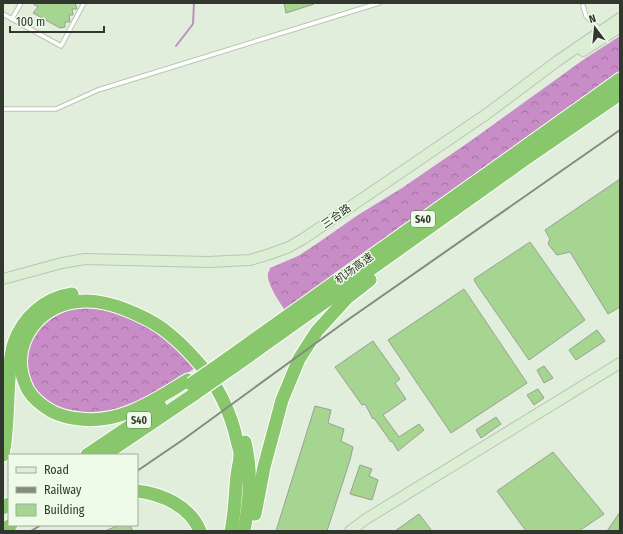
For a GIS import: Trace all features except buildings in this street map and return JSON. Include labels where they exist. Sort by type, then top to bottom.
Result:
[{"type":"highway","name":"机场高速","points":[[229,364],[512,156],[620,79]]},
{"type":"highway","name":"机场高速","points":[[89,454],[192,386],[229,364],[620,94]]},
{"type":"highway","points":[[251,531],[264,467],[282,400],[299,358],[316,330],[347,298],[478,193]]},
{"type":"highway","points":[[3,455],[11,352],[14,342],[27,319],[44,304],[65,295],[93,293],[124,300],[161,319],[180,333],[206,358],[227,390],[241,427],[250,471],[248,510],[244,531]]},
{"type":"highway","points":[[192,386],[130,413],[112,418],[90,420],[71,418],[57,414],[45,408],[35,400],[25,384],[22,375],[20,364],[21,352],[28,332],[34,324],[43,315],[71,302],[84,301],[110,304],[128,310],[148,320],[168,333],[187,350],[210,376],[228,411],[236,434],[240,453],[234,518],[231,531]]},
{"type":"highway","name":"机场高速","points":[[105,454],[192,386]]},
{"type":"highway","points":[[138,491],[160,496],[174,503],[187,513],[198,526],[200,531]]},
{"type":"main road","name":"三合路","points":[[3,279],[62,263],[85,259],[208,262],[250,260],[289,247],[488,113],[556,62],[620,18]]},
{"type":"main road","name":"三合路","points":[[3,286],[64,269],[86,265],[201,268],[252,266],[272,261],[306,245],[492,118],[560,67],[620,27]]},
{"type":"main road","points":[[350,531],[366,519],[620,363]]},
{"type":"lane","points":[[12,19],[21,3]]},
{"type":"lane","points":[[3,14],[61,46],[84,3]]},
{"type":"lane","points":[[3,109],[56,109],[98,90],[379,3]]},
{"type":"lane","points":[[583,6],[586,16],[601,31]]},
{"type":"green space","points":[[620,36],[620,77],[285,310],[274,293],[268,278],[270,268],[298,256],[358,215],[402,188],[472,140],[583,60]]},
{"type":"green space","points":[[79,304],[113,308],[156,329],[198,366],[130,408],[88,416],[52,407],[27,382],[24,359],[33,331],[51,314]]},
{"type":"waterway","points":[[176,46],[193,24],[194,3]]},
{"type":"railway","points":[[138,470],[184,439],[349,319],[620,130]]},
{"type":"railway","points":[[31,531],[39,526]]}]
